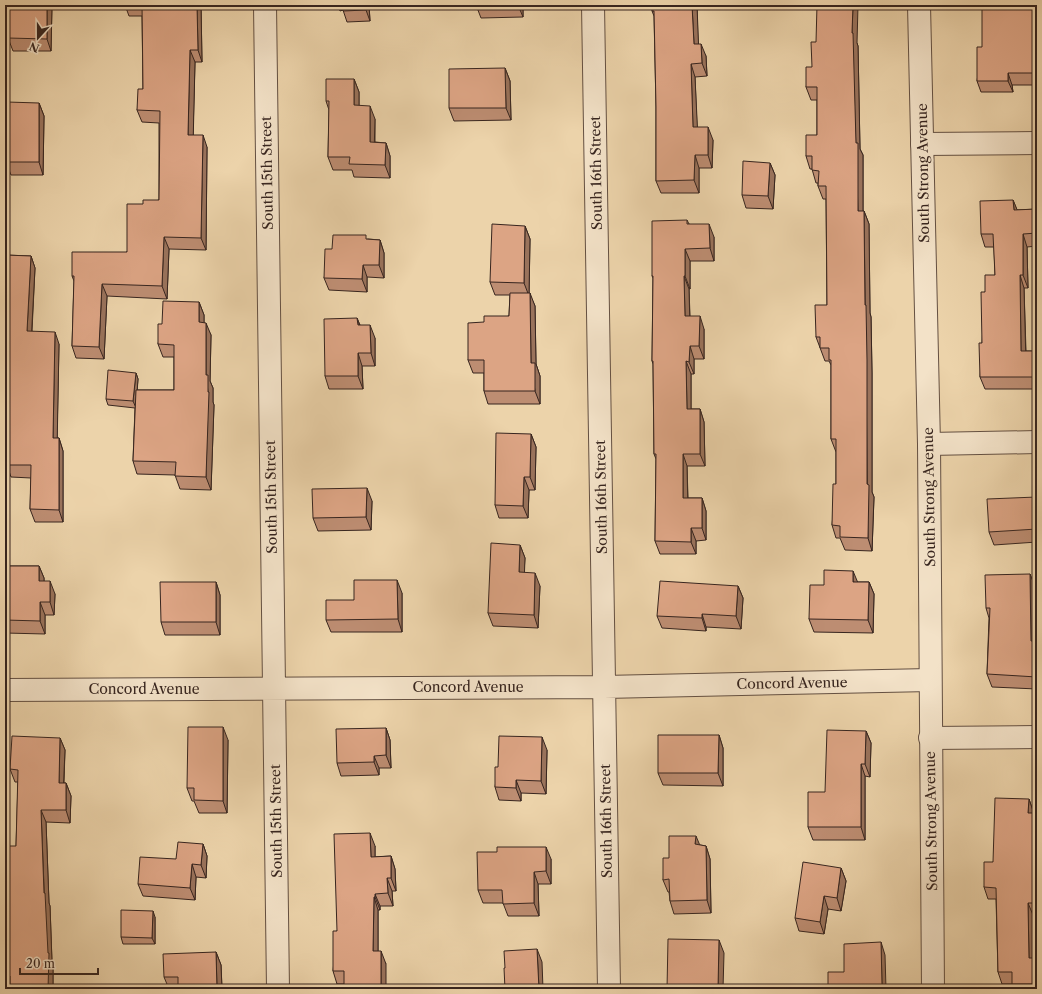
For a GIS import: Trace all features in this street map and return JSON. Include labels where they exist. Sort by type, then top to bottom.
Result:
[{"type":"street","name":"South 15th Street","points":[[265,5],[278,989]]},
{"type":"street","name":"South 16th Street","points":[[593,5],[609,989]]},
{"type":"street","name":"South Strong Avenue","points":[[919,5],[929,444],[933,989]]},
{"type":"street","points":[[922,144],[1037,143]]},
{"type":"street","points":[[929,444],[1037,442]]},
{"type":"street","name":"Concord Avenue","points":[[5,690],[604,687],[930,680]]},
{"type":"street","points":[[930,738],[1037,737]]},
{"type":"building","points":[[9,5],[47,5],[47,39],[8,38]]},
{"type":"building","points":[[142,5],[197,5],[198,50],[190,50],[188,135],[203,135],[201,238],[164,237],[162,286],[102,284],[99,347],[72,346],[74,276],[72,276],[72,252],[127,252],[127,204],[143,204],[143,200],[159,200],[160,111],[137,110],[138,89],[143,89]]},
{"type":"building","points":[[343,5],[365,5],[366,10],[343,11]]},
{"type":"building","points":[[476,5],[499,5],[476,6]]},
{"type":"building","points":[[651,5],[692,5],[694,44],[701,44],[702,63],[691,64],[693,127],[708,127],[708,155],[695,155],[694,180],[656,181],[654,11],[652,11]]},
{"type":"building","points":[[817,5],[853,5],[852,33],[856,143],[858,143],[858,211],[864,211],[867,360],[867,484],[869,485],[868,538],[840,537],[840,526],[832,525],[833,484],[836,484],[836,439],[831,439],[831,360],[829,360],[829,348],[820,348],[820,337],[816,337],[815,305],[827,305],[826,186],[818,186],[819,171],[812,170],[812,156],[806,156],[806,135],[817,135],[817,87],[806,87],[806,67],[812,67],[811,42],[816,42]]},
{"type":"building","points":[[982,5],[1037,5],[1037,73],[1008,73],[1008,81],[977,81],[977,47],[982,47]]},
{"type":"building","points":[[505,68],[506,108],[449,108],[449,69]]},
{"type":"building","points":[[326,79],[354,79],[354,105],[370,106],[370,142],[386,143],[385,165],[349,164],[350,157],[328,157],[329,101],[326,101]]},
{"type":"building","points":[[7,102],[39,103],[39,162],[6,162]]},
{"type":"building","points":[[743,161],[770,163],[768,196],[742,195]]},
{"type":"building","points":[[1013,200],[1014,210],[1037,209],[1037,233],[1023,234],[1023,275],[1020,275],[1021,351],[1037,351],[1037,377],[980,377],[979,343],[982,343],[981,292],[985,292],[985,275],[995,275],[993,234],[981,234],[980,201]]},
{"type":"building","points":[[687,220],[687,224],[709,224],[710,248],[685,249],[684,276],[685,316],[700,316],[699,346],[690,346],[689,362],[686,361],[687,409],[700,409],[700,454],[683,454],[683,498],[702,498],[702,528],[691,528],[691,542],[655,541],[656,454],[654,454],[652,361],[652,221]]},
{"type":"building","points":[[492,224],[525,226],[524,283],[490,282]]},
{"type":"building","points":[[333,235],[366,235],[366,239],[380,240],[379,265],[363,265],[362,279],[324,278],[325,249],[332,249]]},
{"type":"building","points":[[5,255],[31,256],[27,331],[55,332],[53,438],[59,438],[59,510],[30,509],[31,465],[7,465],[7,422],[5,422]]},
{"type":"building","points":[[510,293],[530,293],[531,363],[535,363],[535,391],[484,391],[484,360],[468,360],[468,323],[484,322],[484,316],[509,316]]},
{"type":"building","points":[[163,301],[199,302],[199,322],[206,323],[206,375],[208,375],[209,392],[206,477],[175,476],[176,462],[133,461],[136,390],[174,390],[174,345],[158,344],[158,324],[162,324]]},
{"type":"building","points":[[357,318],[358,325],[370,325],[371,353],[358,353],[358,376],[325,376],[324,319]]},
{"type":"building","points":[[108,370],[136,373],[133,401],[106,399]]},
{"type":"building","points":[[496,433],[531,434],[530,477],[524,477],[523,506],[495,505]]},
{"type":"building","points":[[367,488],[366,517],[313,518],[312,489]]},
{"type":"building","points":[[1037,497],[1037,529],[989,532],[987,499]]},
{"type":"building","points":[[491,543],[520,545],[519,572],[535,573],[534,615],[488,613]]},
{"type":"building","points":[[5,566],[39,566],[39,581],[50,581],[50,602],[40,602],[40,621],[5,620]]},
{"type":"building","points":[[824,570],[853,571],[853,582],[869,582],[868,620],[809,619],[810,585],[824,585]]},
{"type":"building","points":[[1030,574],[1031,641],[1037,641],[1037,677],[987,674],[990,608],[986,608],[985,575]]},
{"type":"building","points":[[354,580],[397,580],[398,619],[326,620],[326,600],[354,600]]},
{"type":"building","points":[[660,581],[738,586],[736,616],[702,614],[702,618],[657,616]]},
{"type":"building","points":[[160,582],[216,582],[216,622],[161,622]]},
{"type":"building","points":[[188,727],[223,727],[223,801],[194,800],[194,788],[187,788]]},
{"type":"building","points":[[386,728],[386,755],[374,756],[374,762],[337,763],[336,729]]},
{"type":"building","points":[[827,730],[866,731],[865,764],[861,764],[861,827],[808,827],[808,792],[825,792]]},
{"type":"building","points":[[658,735],[719,735],[718,773],[658,773]]},
{"type":"building","points":[[12,736],[60,738],[59,783],[66,783],[66,810],[41,810],[44,893],[49,953],[48,989],[10,989],[10,976],[7,976],[8,923],[5,846],[16,846],[18,770],[10,769]]},
{"type":"building","points":[[499,736],[542,737],[541,781],[516,780],[516,788],[495,787],[495,767],[498,767]]},
{"type":"building","points":[[995,798],[1029,799],[1028,813],[1035,813],[1035,818],[1037,818],[1037,903],[1028,903],[1029,958],[1037,958],[1037,984],[1012,984],[1012,972],[998,972],[996,888],[984,887],[984,862],[993,862]]},
{"type":"building","points":[[370,833],[371,857],[391,856],[391,878],[387,878],[388,893],[375,894],[374,897],[373,951],[381,951],[381,989],[344,989],[344,971],[333,971],[333,931],[337,931],[334,834]]},
{"type":"building","points":[[669,836],[696,836],[695,844],[706,846],[707,900],[670,901],[669,879],[663,880],[663,858],[669,858]]},
{"type":"building","points":[[178,842],[203,844],[201,865],[192,864],[190,888],[138,884],[140,857],[176,859]]},
{"type":"building","points":[[497,847],[546,847],[546,871],[534,872],[534,903],[503,904],[502,890],[478,890],[477,852],[497,852]]},
{"type":"building","points":[[803,862],[841,868],[837,898],[824,896],[820,922],[795,918]]},
{"type":"building","points":[[121,910],[153,911],[152,938],[121,937]]},
{"type":"building","points":[[668,939],[719,940],[718,989],[667,989]]},
{"type":"building","points":[[881,942],[881,989],[828,989],[828,972],[844,972],[844,944]]},
{"type":"building","points":[[537,949],[539,989],[505,989],[504,951]]},
{"type":"building","points":[[216,952],[217,989],[178,989],[178,977],[164,977],[163,954]]}]
